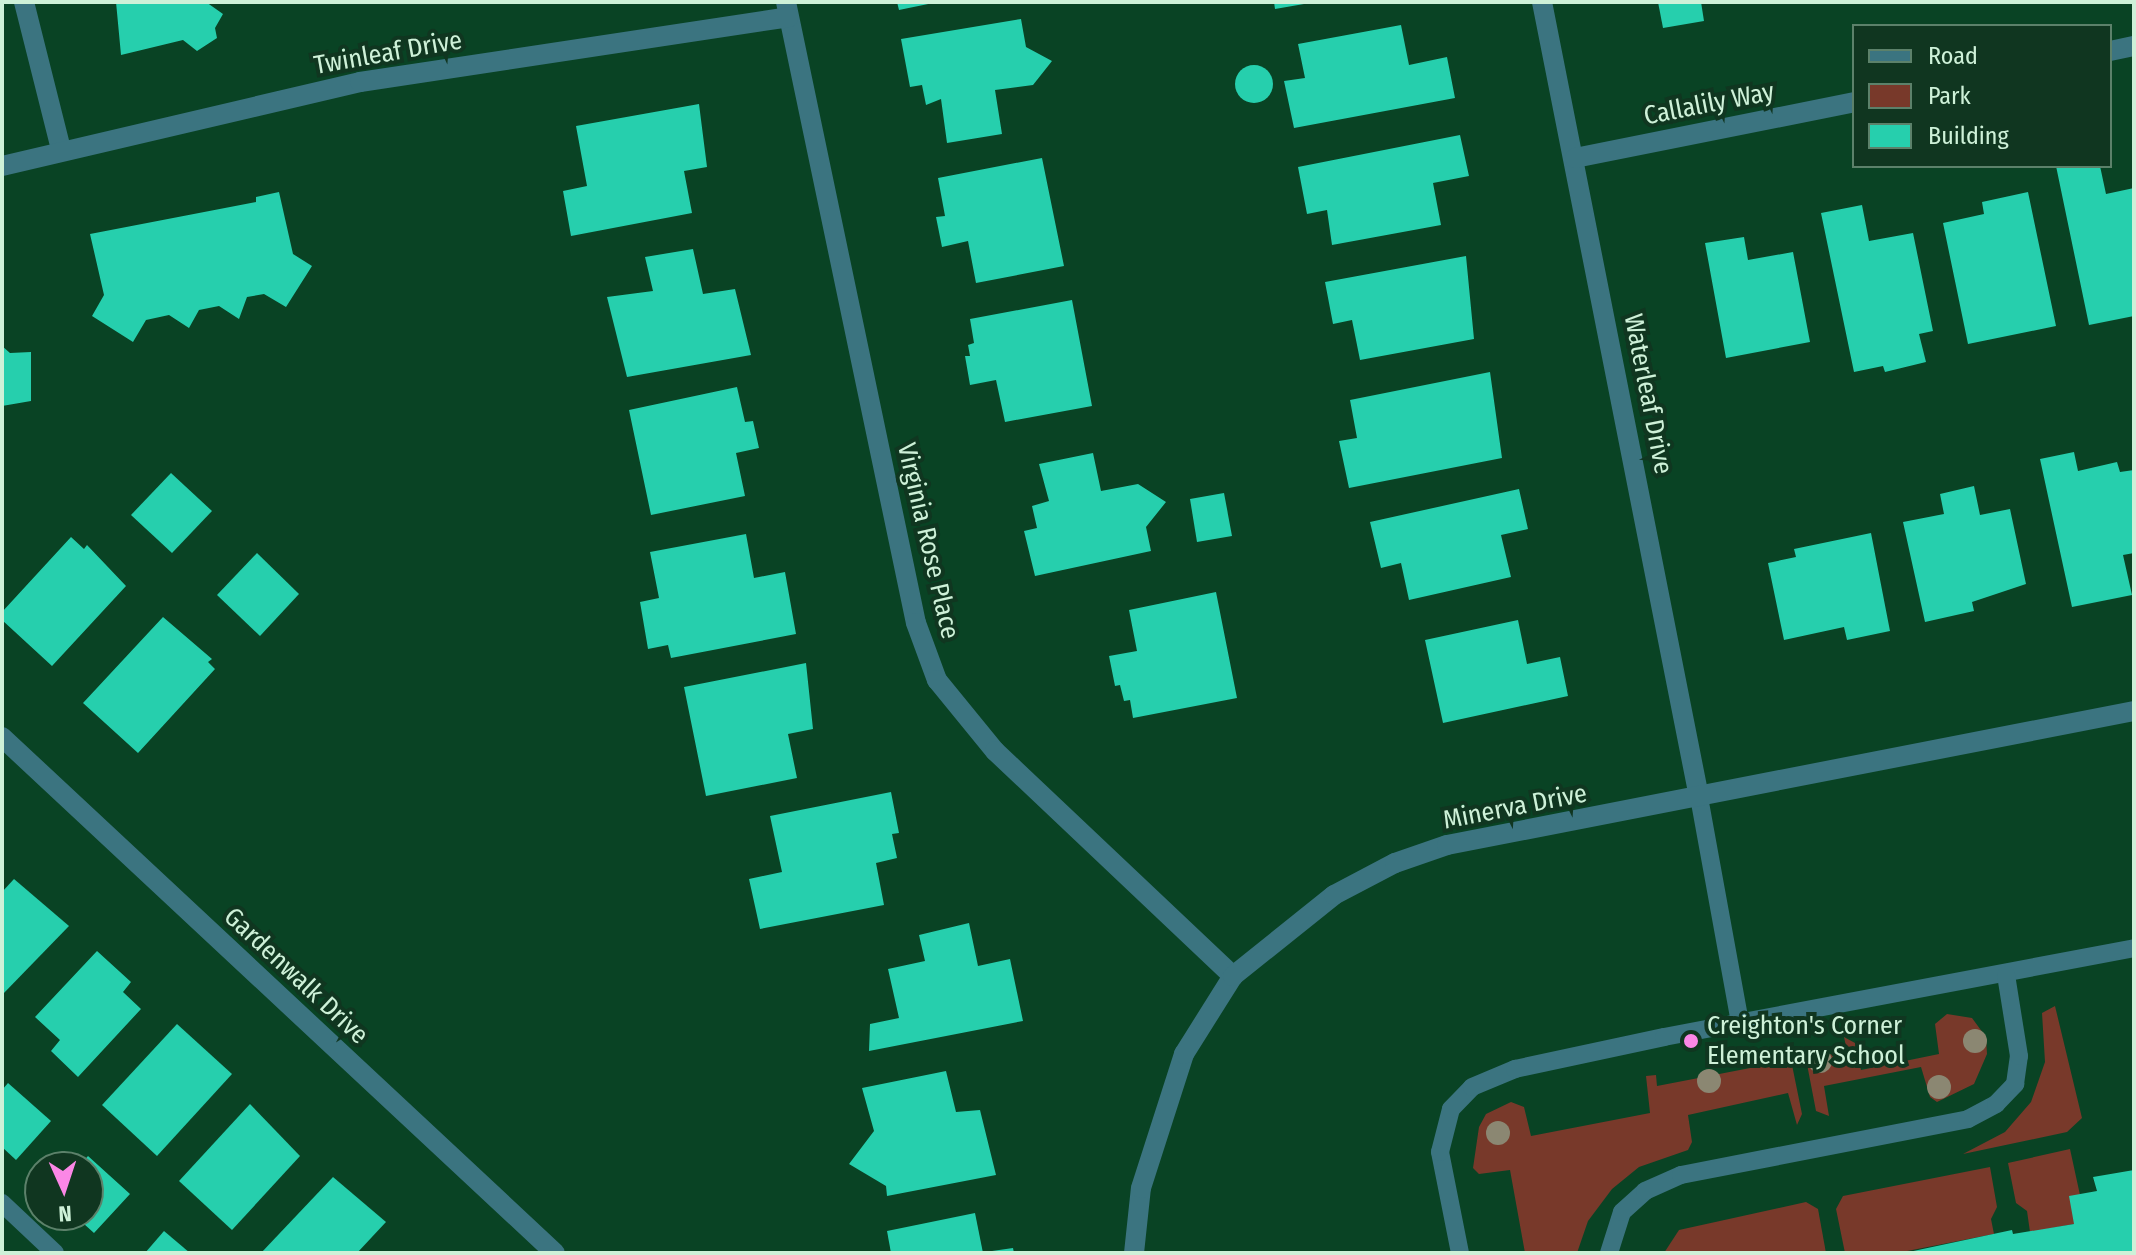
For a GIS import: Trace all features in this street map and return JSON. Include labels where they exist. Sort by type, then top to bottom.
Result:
[{"type":"street","points":[[24,2],[61,149]]},
{"type":"street","name":"Waterleaf Drive","points":[[1542,2],[1699,797]]},
{"type":"street","name":"Twinleaf Drive","points":[[2,166],[61,149],[360,82],[787,9]]},
{"type":"street","name":"Virginia Rose Place","points":[[787,9],[916,623],[937,680],[995,751],[1233,976]]},
{"type":"street","points":[[2112,51],[2134,46]]},
{"type":"street","name":"Callalily Way","points":[[1575,158],[1852,102]]},
{"type":"street","name":"Minerva Drive","points":[[1134,1253],[1141,1188],[1162,1113],[1184,1054],[1233,976],[1334,895],[1395,863],[1447,845],[2134,711]]},
{"type":"street","name":"Gardenwalk Drive","points":[[2,737],[555,1253]]},
{"type":"lane","points":[[1699,797],[1740,1023]]},
{"type":"lane","points":[[1460,1253],[1440,1152],[1451,1109],[1472,1087],[1515,1069],[2134,948]]},
{"type":"lane","points":[[1609,1253],[1622,1212],[1645,1191],[1681,1175],[1968,1119],[1996,1104],[2015,1084],[2019,1056],[2006,975]]},
{"type":"lane","points":[[2,1203],[55,1253]]},
{"type":"green space","points":[[2055,1006],[2082,1118],[2067,1132],[1963,1154],[2005,1132],[2031,1102],[2045,1062],[2042,1013]]},
{"type":"green space","points":[[1947,1014],[1972,1018],[1986,1037],[1987,1054],[1974,1084],[1937,1102],[1930,1097],[1921,1067],[1824,1086],[1829,1116],[1816,1111],[1806,1059],[1847,1051],[1844,1037],[1855,1043],[1861,1070],[1939,1054],[1935,1024]]},
{"type":"green space","points":[[1791,1060],[1802,1114],[1797,1125],[1788,1093],[1688,1115],[1692,1142],[1688,1150],[1639,1167],[1612,1189],[1588,1221],[1577,1253],[1525,1253],[1510,1170],[1479,1174],[1473,1168],[1479,1127],[1486,1114],[1511,1102],[1524,1107],[1531,1136],[1650,1113],[1646,1076],[1656,1075],[1657,1086]]},
{"type":"green space","points":[[2070,1149],[2080,1195],[2074,1224],[2030,1232],[2027,1211],[2016,1203],[2008,1163]]},
{"type":"green space","points":[[1990,1167],[1997,1207],[1991,1219],[1994,1234],[1897,1253],[1845,1253],[1836,1209],[1843,1196]]},
{"type":"green space","points":[[1806,1202],[1818,1209],[1826,1253],[1664,1253],[1679,1230]]},
{"type":"building","points":[[116,2],[206,2],[223,14],[215,28],[217,38],[197,51],[183,40],[121,55]]},
{"type":"building","points":[[897,2],[933,2],[933,3],[899,10]]},
{"type":"building","points":[[1274,2],[1304,2],[1304,4],[1275,9]]},
{"type":"building","points":[[1658,2],[1701,2],[1704,21],[1663,28]]},
{"type":"building","points":[[1021,19],[1026,47],[1052,61],[1033,85],[995,90],[1002,134],[947,143],[941,99],[926,105],[922,85],[910,87],[901,39]]},
{"type":"building","points":[[1401,25],[1409,65],[1447,57],[1455,98],[1294,128],[1284,81],[1305,78],[1298,44]]},
{"type":"building","points":[[1254,65],[1268,70],[1273,84],[1268,98],[1254,103],[1240,98],[1235,84],[1240,70]]},
{"type":"building","points":[[699,104],[707,167],[684,171],[692,213],[571,236],[563,191],[587,186],[576,126]]},
{"type":"building","points":[[1460,135],[1469,176],[1433,183],[1441,225],[1332,245],[1327,210],[1307,214],[1298,167]]},
{"type":"building","points":[[1042,158],[1064,266],[976,283],[968,241],[942,247],[936,217],[945,216],[938,178]]},
{"type":"building","points":[[2056,168],[2100,168],[2106,194],[2134,188],[2134,316],[2089,325]]},
{"type":"building","points":[[279,192],[293,254],[312,266],[286,307],[264,294],[247,297],[239,319],[219,306],[199,310],[189,328],[169,315],[146,320],[133,342],[92,316],[104,295],[90,234],[256,202],[256,197]]},
{"type":"building","points":[[2028,192],[2056,326],[1968,344],[1943,223],[1984,214],[1982,202]]},
{"type":"building","points":[[1862,205],[1869,241],[1913,233],[1933,331],[1919,334],[1926,362],[1885,372],[1883,366],[1854,372],[1821,213]]},
{"type":"building","points":[[1744,237],[1748,260],[1793,252],[1810,342],[1726,358],[1705,243]]},
{"type":"building","points":[[693,249],[703,294],[735,289],[751,355],[627,377],[607,297],[653,291],[645,257]]},
{"type":"building","points":[[1466,256],[1474,339],[1360,360],[1352,320],[1333,324],[1325,282]]},
{"type":"building","points":[[1072,300],[1092,406],[1005,422],[996,380],[970,385],[965,356],[970,356],[968,345],[974,343],[970,319]]},
{"type":"building","points":[[2,346],[10,353],[31,352],[31,401],[2,406]]},
{"type":"building","points":[[1490,372],[1502,458],[1349,488],[1339,441],[1357,438],[1350,400]]},
{"type":"building","points":[[737,387],[745,422],[753,421],[759,448],[736,453],[745,496],[651,515],[629,410]]},
{"type":"building","points":[[2074,452],[2078,471],[2117,462],[2120,472],[2134,470],[2134,553],[2123,555],[2132,595],[2072,607],[2040,459]]},
{"type":"building","points":[[1093,453],[1101,491],[1138,484],[1166,502],[1146,527],[1151,551],[1035,576],[1024,531],[1037,528],[1032,506],[1049,501],[1039,464]]},
{"type":"building","points":[[171,473],[212,511],[172,553],[131,515]]},
{"type":"building","points":[[1974,486],[1980,515],[2010,509],[2026,584],[1972,602],[1974,611],[1925,622],[1903,522],[1944,514],[1940,494]]},
{"type":"building","points":[[1519,489],[1528,529],[1501,535],[1511,577],[1409,600],[1401,563],[1381,568],[1370,522]]},
{"type":"building","points":[[1224,493],[1232,536],[1197,542],[1190,499]]},
{"type":"building","points":[[1871,533],[1890,631],[1847,640],[1844,627],[1784,640],[1768,563],[1796,557],[1794,549]]},
{"type":"building","points":[[746,534],[754,578],[785,572],[796,634],[671,658],[668,645],[648,649],[640,602],[659,598],[650,552]]},
{"type":"building","points":[[71,537],[84,549],[87,545],[126,586],[52,666],[2,620],[2,612]]},
{"type":"building","points":[[257,553],[299,594],[260,636],[217,595]]},
{"type":"building","points":[[1216,592],[1237,698],[1133,718],[1130,700],[1124,701],[1120,685],[1115,686],[1109,656],[1137,651],[1129,610]]},
{"type":"building","points":[[163,617],[212,659],[208,662],[215,669],[138,753],[83,703]]},
{"type":"building","points":[[1518,620],[1527,664],[1560,657],[1568,696],[1443,723],[1425,640]]},
{"type":"building","points":[[806,663],[813,729],[788,734],[797,778],[706,796],[684,687]]},
{"type":"building","points":[[891,792],[899,833],[892,834],[897,858],[876,863],[884,905],[760,929],[749,879],[782,872],[770,816]]},
{"type":"building","points":[[14,879],[69,926],[2,995],[2,892]]},
{"type":"building","points":[[969,923],[978,966],[1010,959],[1023,1021],[869,1051],[870,1024],[899,1018],[888,969],[925,961],[919,935]]},
{"type":"building","points":[[97,951],[131,982],[123,992],[141,1009],[78,1077],[51,1051],[60,1040],[35,1017]]},
{"type":"building","points":[[177,1024],[232,1074],[157,1156],[102,1105]]},
{"type":"building","points":[[946,1071],[956,1112],[980,1110],[996,1175],[887,1196],[886,1186],[849,1164],[874,1131],[862,1088]]},
{"type":"building","points":[[8,1083],[51,1121],[16,1160],[2,1147],[2,1090]]},
{"type":"building","points":[[250,1104],[300,1156],[232,1230],[179,1181]]},
{"type":"building","points":[[104,1170],[130,1194],[104,1222]]},
{"type":"building","points":[[2134,1170],[2134,1253],[1904,1253],[2012,1230],[2013,1234],[2074,1224],[2069,1196],[2097,1191],[2093,1177]]},
{"type":"building","points":[[333,1177],[386,1222],[357,1253],[261,1253]]},
{"type":"building","points":[[975,1213],[983,1253],[891,1253],[887,1231]]},
{"type":"building","points":[[164,1231],[190,1253],[145,1253]]},
{"type":"building","points":[[1013,1248],[1014,1253],[992,1253],[992,1251]]},
{"type":"place","name":"Creighton's Corner Elementary School","points":[[1691,1041]]}]
